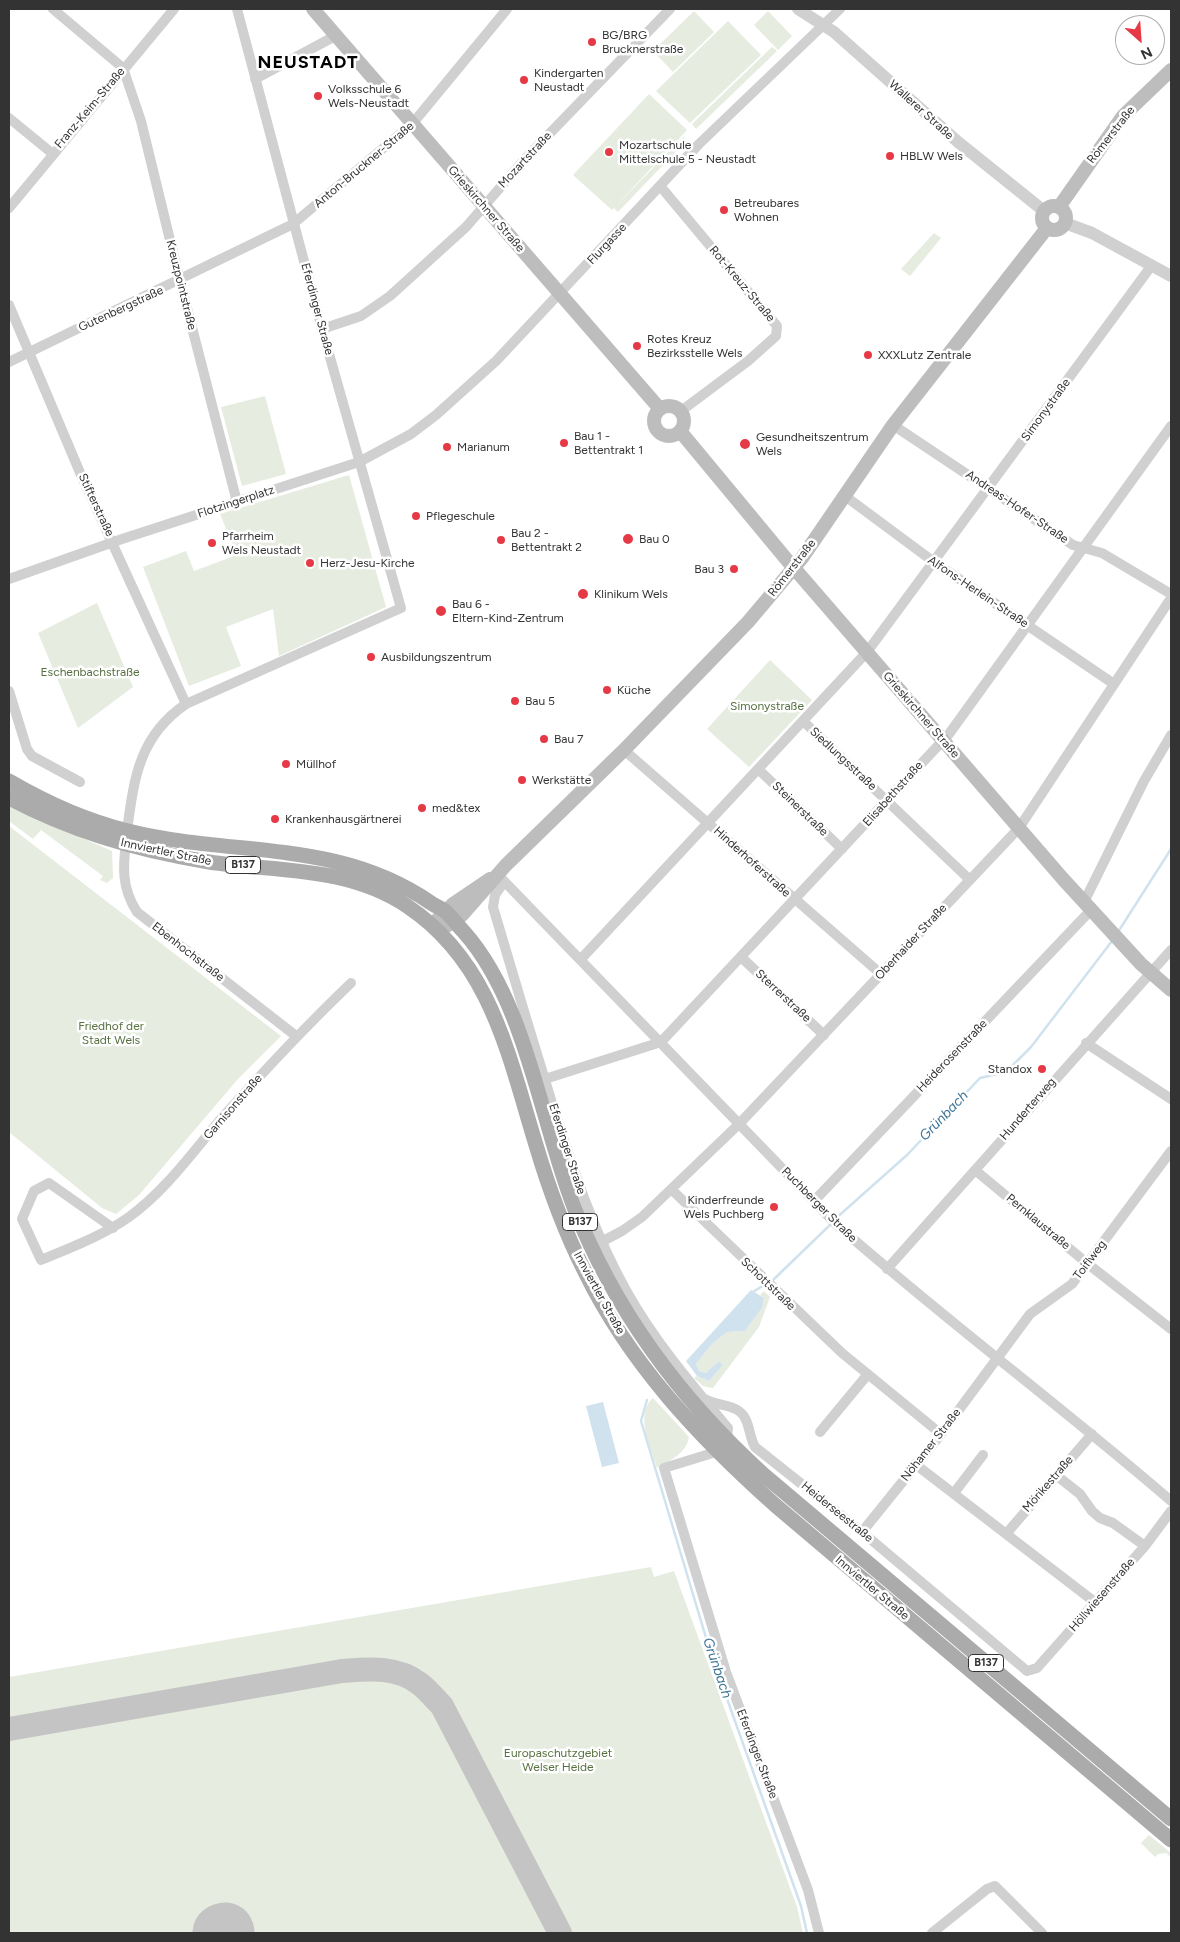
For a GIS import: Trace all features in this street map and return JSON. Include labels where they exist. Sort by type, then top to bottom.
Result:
[{"type":"main road","name":"Grieskirchner Straße","points":[[314,9],[482,206],[660,409]]},
{"type":"main road","name":"Römerstraße","points":[[1059,207],[1123,116],[1171,70]]},
{"type":"main road","points":[[1050,206],[1059,207],[1066,215],[1065,223],[1056,230],[1047,228],[1042,219],[1044,211],[1050,206]]},
{"type":"main road","name":"Römerstraße","points":[[435,927],[450,916],[474,888],[501,878],[538,832],[624,750],[748,622],[794,568],[893,425],[1047,228]]},
{"type":"main road","points":[[667,406],[675,407],[681,412],[684,419],[680,431],[671,436],[662,434],[658,430],[655,425],[655,416],[660,409],[667,406]]},
{"type":"main road","name":"Grieskirchner Straße","points":[[680,431],[794,568],[1087,906],[1151,973],[1171,990]]},
{"type":"main road","name":"Innviertler Straße","points":[[9,781],[126,838],[209,862],[304,870],[339,877],[382,892],[435,927],[470,968],[491,1006],[510,1060],[547,1180],[586,1275],[610,1317],[670,1402],[1171,1819]]},
{"type":"main road","name":"Innviertler Straße","points":[[9,798],[79,830],[126,838],[306,854],[342,862],[387,877],[416,892],[450,916],[479,949],[506,998],[562,1175],[601,1267],[623,1307],[649,1347],[722,1447],[802,1528],[1171,1840]]},
{"type":"street","points":[[53,9],[123,68]]},
{"type":"street","name":"Franz-Keim-Straße","points":[[9,208],[123,68],[174,9]]},
{"type":"street","name":"Eferdinger Straße","points":[[186,704],[401,608],[293,224],[237,9]]},
{"type":"street","name":"Anton-Bruckner-Straße","points":[[293,224],[413,123],[506,9]]},
{"type":"street","name":"Mozartstraße","points":[[322,329],[361,316],[377,307],[466,226],[482,206],[670,9]]},
{"type":"street","name":"Wallerer Straße","points":[[798,9],[824,25],[980,160],[1044,211]]},
{"type":"street","name":"Flurgasse","points":[[359,462],[411,434],[436,415],[496,361],[700,144],[840,9]]},
{"type":"street","points":[[255,80],[337,35]]},
{"type":"street","name":"Kreuzpointstraße","points":[[123,68],[141,121],[237,502]]},
{"type":"street","points":[[9,118],[52,154]]},
{"type":"street","name":"Rot-Kreuz-Straße","points":[[661,187],[777,326],[776,336],[748,361],[681,412]]},
{"type":"street","points":[[1065,223],[1092,233],[1171,276]]},
{"type":"street","name":"Gutenbergstraße","points":[[9,362],[180,281],[293,224]]},
{"type":"street","name":"Simonystraße","points":[[581,958],[867,652],[1152,265]]},
{"type":"street","name":"Stifterstraße","points":[[9,305],[82,475],[186,704]]},
{"type":"street","name":"Andreas-Hofer-Straße","points":[[893,425],[1073,545],[1102,553],[1171,594]]},
{"type":"street","name":"Elisabethstraße","points":[[545,1079],[661,1042],[943,740],[1085,548],[1171,426]]},
{"type":"street","name":"Flotzingerplatz","points":[[113,542],[359,462]]},
{"type":"street","name":"Alfons-Herlein-Straße","points":[[845,496],[934,562],[1114,684]]},
{"type":"street","points":[[9,579],[113,542]]},
{"type":"street","name":"Oberhaider Straße","points":[[601,1242],[622,1232],[642,1217],[739,1124],[1019,828],[1171,598]]},
{"type":"street","points":[[9,691],[27,749],[32,756],[80,782]]},
{"type":"street","name":"Ebenhochstraße","points":[[186,704],[174,712],[147,745],[137,767],[131,790],[122,870],[123,883],[136,912],[296,1036]]},
{"type":"street","name":"Siedlungsstraße","points":[[803,721],[970,880]]},
{"type":"street","name":"Heiderosenstraße","points":[[814,1201],[1087,906],[1144,780],[1171,735]]},
{"type":"street","name":"Hinderhoferstraße","points":[[624,750],[881,974]]},
{"type":"street","name":"Steinerstraße","points":[[758,769],[842,849]]},
{"type":"street","name":"Eferdinger Straße","points":[[501,878],[495,895],[494,907],[579,1187],[601,1242],[627,1293],[649,1329],[700,1394]]},
{"type":"street","name":"Puchberger Straße","points":[[501,878],[581,958],[834,1222],[887,1269],[998,1357],[1171,1501]]},
{"type":"street","name":"Hunderterweg","points":[[887,1269],[1086,1043],[1171,950]]},
{"type":"street","name":"Sterrerstraße","points":[[741,957],[824,1035]]},
{"type":"street","name":"Garnisonstraße","points":[[113,1228],[49,1183],[34,1191],[22,1219],[41,1260],[113,1228],[150,1200],[296,1036],[351,983]]},
{"type":"street","points":[[1086,1043],[1171,1099]]},
{"type":"street","name":"Toiflweg","points":[[998,1357],[1030,1314],[1072,1284],[1171,1151]]},
{"type":"street","name":"Pernklaustraße","points":[[975,1170],[1088,1264],[1171,1329]]},
{"type":"street","name":"Schottstraße","points":[[672,1190],[767,1283],[868,1374],[941,1434]]},
{"type":"street","name":"Nöhamer Straße","points":[[862,1532],[941,1434],[998,1357]]},
{"type":"street","points":[[820,1432],[868,1374]]},
{"type":"street","points":[[700,1394],[728,1428],[722,1447]]},
{"type":"street","name":"Heiderseestraße","points":[[700,1394],[708,1401],[738,1409],[746,1419],[750,1438],[755,1447],[862,1532],[1026,1671]]},
{"type":"street","name":"Mörikestraße","points":[[1006,1534],[1092,1434]]},
{"type":"street","name":"Eferdinger Straße","points":[[722,1447],[664,1468],[726,1672],[808,1890],[819,1933]]},
{"type":"street","points":[[954,1493],[983,1456]]},
{"type":"street","points":[[915,1464],[1096,1603]]},
{"type":"street","points":[[1056,1475],[1080,1494],[1092,1511],[1100,1518],[1113,1523],[1144,1546]]},
{"type":"street","name":"Höllwiesenstraße","points":[[1026,1671],[1037,1668],[1096,1603],[1171,1511]]},
{"type":"street","points":[[932,1933],[987,1889],[995,1886],[1042,1933]]},
{"type":"green space","points":[[694,11],[714,32],[673,72],[653,51]]},
{"type":"green space","points":[[768,11],[792,36],[778,50],[754,25]]},
{"type":"green space","points":[[728,21],[761,55],[690,123],[656,91]]},
{"type":"green space","points":[[772,47],[777,51],[696,129],[692,124]]},
{"type":"green space","points":[[649,94],[687,130],[612,210],[573,175]]},
{"type":"green space","points":[[683,137],[686,141],[618,212],[614,208]]},
{"type":"green space","points":[[934,233],[941,238],[910,276],[901,269]]},
{"type":"green space","points":[[265,396],[286,474],[242,486],[221,407]]},
{"type":"green space","points":[[349,475],[386,607],[279,656],[273,609],[226,627],[241,666],[189,686],[143,567],[186,551],[194,571],[237,555],[220,514]]},
{"type":"green space","name":"Eschenbachstraße","points":[[97,603],[133,687],[78,728],[38,633]]},
{"type":"green space","name":"Simonystraße","points":[[770,660],[812,700],[749,767],[707,729]]},
{"type":"green space","points":[[9,806],[112,851],[113,878],[107,883],[100,880],[103,876],[41,830],[33,839],[9,821]]},
{"type":"green space","name":"Friedhof der Stadt Wels","points":[[9,826],[281,1036],[238,1079],[139,1195],[116,1214],[102,1208],[9,1132]]},
{"type":"green space","points":[[764,1291],[770,1297],[759,1327],[713,1388],[703,1386],[694,1378],[697,1376],[709,1381],[723,1365],[719,1361],[706,1373],[699,1371],[696,1364],[712,1344],[727,1332],[745,1331],[762,1308],[764,1298],[760,1295]]},
{"type":"green space","points":[[653,1398],[689,1437],[685,1448],[681,1452],[657,1468],[644,1422],[647,1405]]},
{"type":"green space","name":"Europaschutzgebiet Welser Heide","points":[[651,1567],[654,1577],[674,1571],[797,1907],[803,1933],[9,1933],[9,1677]]},
{"type":"green space","points":[[1149,1835],[1171,1853],[1171,1857],[1166,1853],[1158,1854],[1155,1857],[1141,1843]]},
{"type":"water","points":[[751,1290],[764,1298],[762,1308],[745,1331],[727,1332],[712,1344],[696,1364],[699,1371],[706,1373],[719,1361],[723,1365],[709,1381],[697,1376],[686,1361]]},
{"type":"water","points":[[603,1402],[619,1463],[602,1467],[586,1406]]},
{"type":"waterway","name":"Grünbach","points":[[1118,932],[1171,849]]},
{"type":"waterway","name":"Grünbach","points":[[834,1220],[907,1155],[980,1078],[1006,1072],[1031,1047],[1112,941]]},
{"type":"waterway","name":"Grünbach","points":[[772,1281],[831,1224]]},
{"type":"waterway","name":"Grünbach","points":[[753,1292],[767,1283]]},
{"type":"waterway","name":"Grünbach","points":[[647,1400],[641,1421],[710,1651],[801,1906],[807,1933]]},
{"type":"taxiway","points":[[9,1729],[342,1671],[382,1670],[402,1674],[420,1684],[442,1706],[560,1933]]},
{"type":"place","name":"BG/BRG Brucknerstraße","points":[[592,42]]},
{"type":"place","name":"Kindergarten Neustadt","points":[[524,80]]},
{"type":"place","name":"Volksschule 6 Wels-Neustadt","points":[[318,96]]},
{"type":"place","name":"Mozartschule Mittelschule 5 - Neustadt","points":[[609,152]]},
{"type":"place","name":"HBLW Wels","points":[[890,156]]},
{"type":"place","name":"Betreubares Wohnen","points":[[724,210]]},
{"type":"place","name":"Rotes Kreuz Bezirksstelle Wels","points":[[637,346]]},
{"type":"place","name":"XXXLutz Zentrale","points":[[868,355]]},
{"type":"place","name":"Bau 1 - Bettentrakt 1","points":[[564,443]]},
{"type":"place","name":"Gesundheitszentrum Wels","points":[[745,444]]},
{"type":"place","name":"Marianum","points":[[447,447]]},
{"type":"place","name":"Pflegeschule","points":[[416,516]]},
{"type":"place","name":"Bau 0","points":[[628,539]]},
{"type":"place","name":"Bau 2 - Bettentrakt 2","points":[[501,540]]},
{"type":"place","name":"Pfarrheim Wels Neustadt","points":[[212,543]]},
{"type":"place","name":"Herz-Jesu-Kirche","points":[[310,563]]},
{"type":"place","name":"Bau 3","points":[[734,569]]},
{"type":"place","name":"Klinikum Wels","points":[[583,594]]},
{"type":"place","name":"Bau 6 - Eltern-Kind-Zentrum","points":[[441,611]]},
{"type":"place","name":"Ausbildungszentrum","points":[[371,657]]},
{"type":"place","name":"Küche","points":[[607,690]]},
{"type":"place","name":"Bau 5","points":[[515,701]]},
{"type":"place","name":"Bau 7","points":[[544,739]]},
{"type":"place","name":"Müllhof","points":[[286,764]]},
{"type":"place","name":"Werkstätte","points":[[522,780]]},
{"type":"place","name":"med&tex","points":[[422,808]]},
{"type":"place","name":"Krankenhausgärtnerei","points":[[275,819]]},
{"type":"place","name":"Standox","points":[[1042,1069]]},
{"type":"place","name":"Kinderfreunde Wels Puchberg","points":[[774,1207]]},
{"type":"district","name":"NEUSTADT","points":[[308,63]]}]
